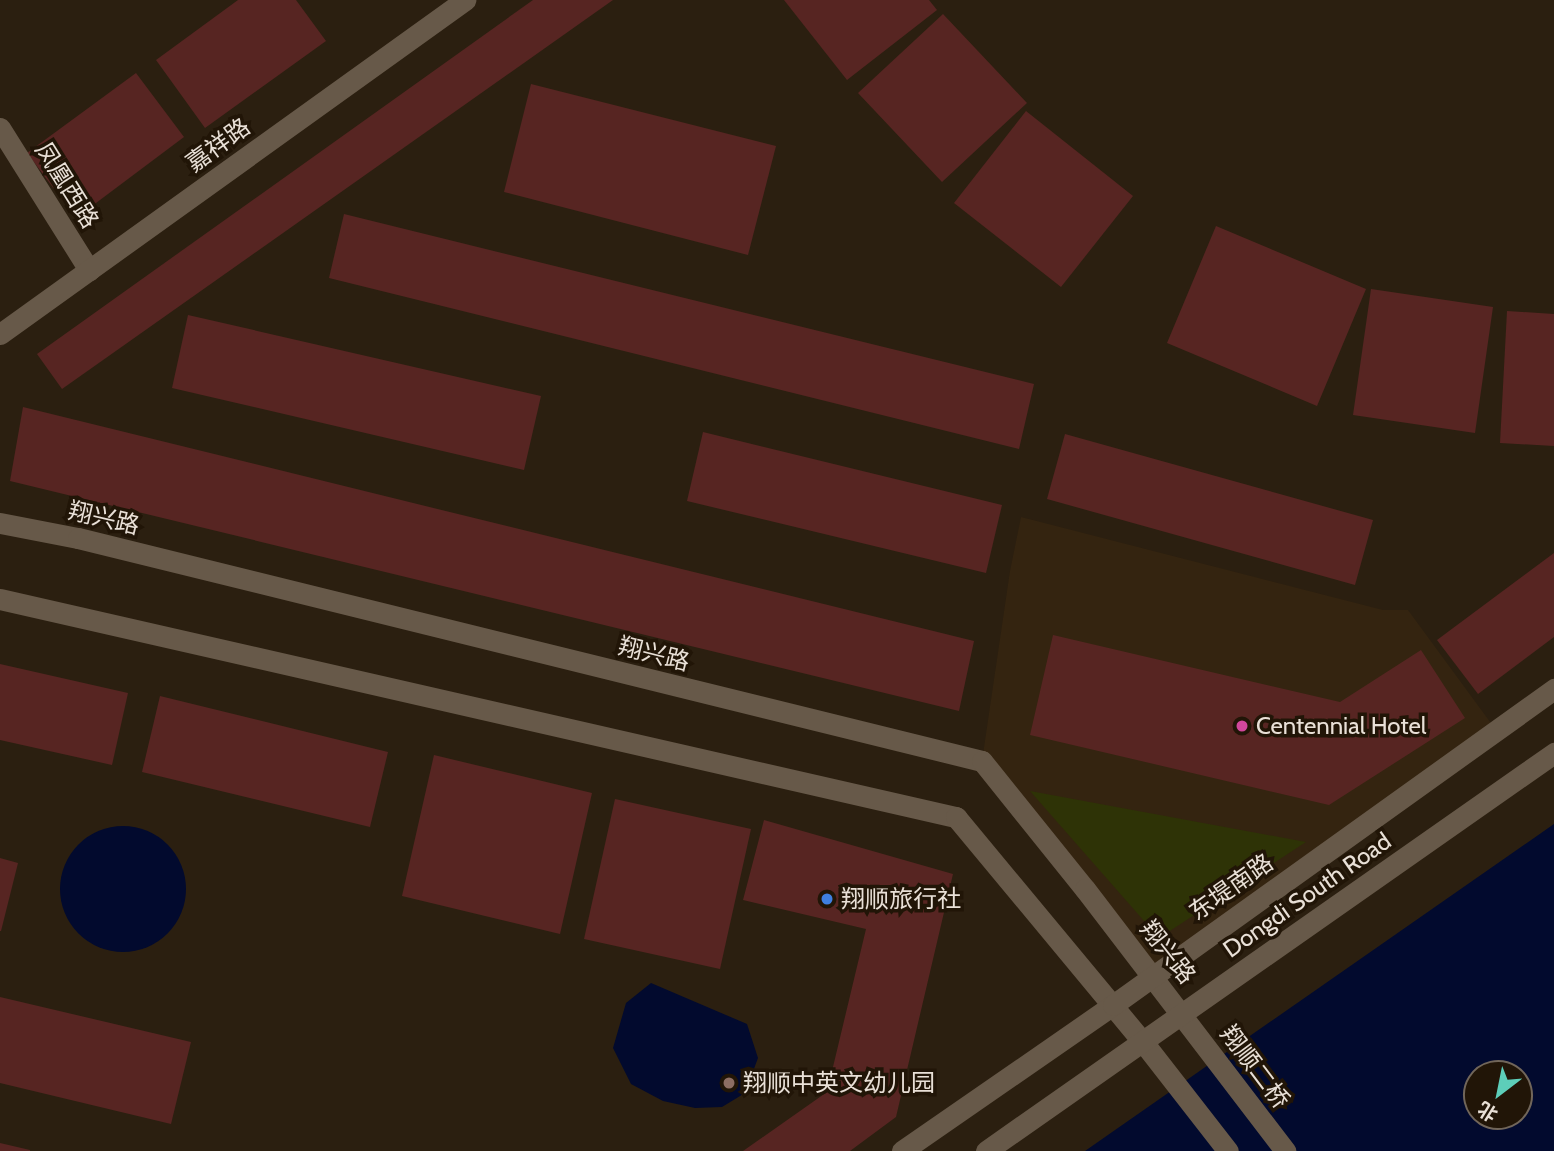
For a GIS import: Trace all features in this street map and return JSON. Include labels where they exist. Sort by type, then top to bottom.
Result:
[{"type":"main road","name":"嘉祥路","points":[[1,335],[465,0]]},
{"type":"main road","name":"凤凰西路","points":[[0,128],[89,270]]},
{"type":"main road","name":"翔兴路","points":[[1,521],[982,761],[1183,1014]]},
{"type":"main road","points":[[0,599],[956,817],[1113,1005],[1228,1151]]},
{"type":"main road","name":"东堤南路","points":[[902,1151],[1113,1005],[1152,974],[1554,689]]},
{"type":"main road","name":"Dongdi South Road","points":[[986,1151],[1554,753]]},
{"type":"main road","name":"翔顺二桥","points":[[1183,1014],[1285,1151]]},
{"type":"shaded area","points":[[1021,517],[1383,610],[1408,610],[1496,730],[1152,974],[982,761],[1010,571]]},
{"type":"green space","points":[[1030,791],[1306,842],[1159,938]]},
{"type":"water","points":[[1554,824],[1554,1151],[1085,1151]]},
{"type":"water","points":[[123,826],[147,831],[168,844],[181,865],[186,889],[181,913],[168,934],[147,947],[123,952],[99,947],[78,934],[65,913],[60,889],[65,865],[78,844],[99,831]]},
{"type":"water","points":[[651,983],[747,1024],[758,1058],[745,1093],[722,1107],[695,1108],[663,1101],[631,1084],[613,1048],[626,1003]]},
{"type":"building","points":[[238,0],[296,0],[326,41],[205,128],[156,60]]},
{"type":"building","points":[[533,0],[613,0],[62,389],[37,354]]},
{"type":"building","points":[[784,0],[929,0],[937,10],[847,80]]},
{"type":"building","points":[[943,14],[1027,103],[942,182],[858,93]]},
{"type":"building","points":[[136,73],[184,137],[76,218],[27,153]]},
{"type":"building","points":[[531,84],[776,146],[748,255],[504,192]]},
{"type":"building","points":[[1026,111],[1133,196],[1061,287],[954,203]]},
{"type":"building","points":[[344,214],[1034,384],[1019,449],[329,278]]},
{"type":"building","points":[[1216,226],[1366,289],[1317,406],[1167,343]]},
{"type":"building","points":[[1371,289],[1493,307],[1475,433],[1353,415]]},
{"type":"building","points":[[1507,311],[1554,314],[1554,446],[1500,443]]},
{"type":"building","points":[[188,315],[541,396],[524,470],[172,388]]},
{"type":"building","points":[[23,407],[974,641],[959,711],[10,481]]},
{"type":"building","points":[[703,432],[1002,505],[986,573],[687,501]]},
{"type":"building","points":[[1065,434],[1373,520],[1355,585],[1047,499]]},
{"type":"building","points":[[1554,553],[1554,637],[1478,694],[1437,640]]},
{"type":"building","name":"Centennial Hotel","points":[[1053,635],[1340,702],[1421,650],[1465,718],[1329,805],[1030,735]]},
{"type":"building","points":[[0,664],[128,693],[112,765],[0,740]]},
{"type":"building","points":[[160,696],[388,752],[370,827],[142,772]]},
{"type":"building","points":[[434,755],[592,793],[560,934],[402,896]]},
{"type":"building","points":[[615,799],[751,829],[720,969],[584,939]]},
{"type":"building","points":[[764,820],[953,874],[896,1117],[850,1151],[743,1151],[827,1092],[866,929],[743,900]]},
{"type":"building","points":[[0,858],[18,863],[1,931],[0,931]]},
{"type":"building","points":[[0,997],[191,1042],[171,1124],[0,1083]]},
{"type":"building","points":[[0,1143],[30,1150],[30,1151],[0,1151]]},
{"type":"place","name":"Centennial Hotel","points":[[1242,726]]},
{"type":"place","name":"翔顺旅行社","points":[[827,899]]},
{"type":"place","name":"翔顺中英文幼儿园","points":[[729,1083]]}]
